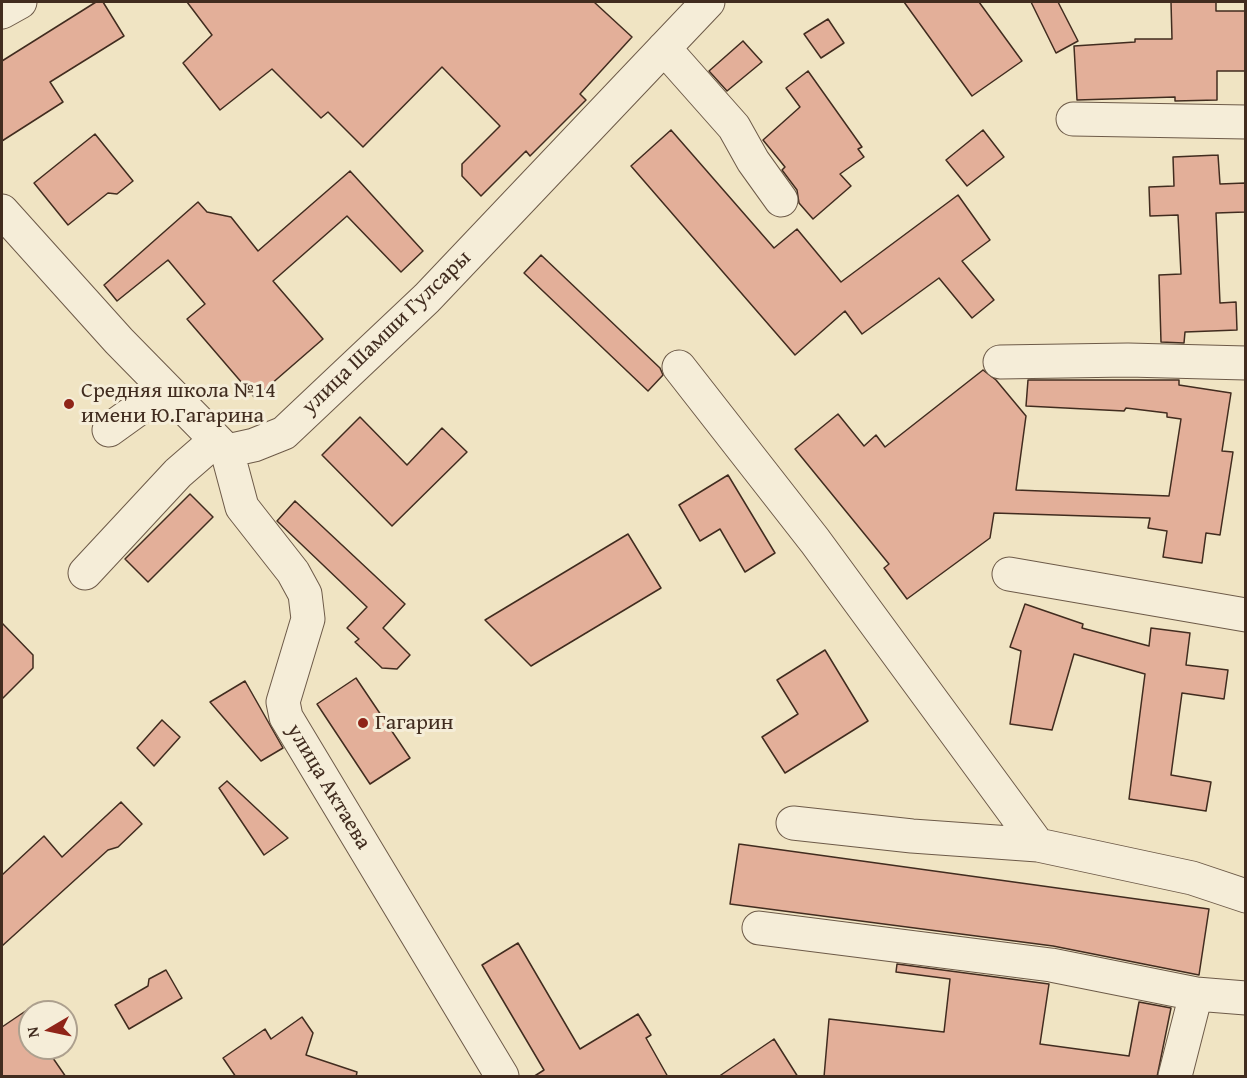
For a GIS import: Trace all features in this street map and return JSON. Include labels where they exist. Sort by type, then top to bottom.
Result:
[{"type":"street","points":[[2,12],[20,2]]},
{"type":"street","name":"улица Шамши Гулсары","points":[[221,446],[254,445],[284,433],[427,298],[708,2]]},
{"type":"street","points":[[664,48],[735,127],[753,160],[782,200]]},
{"type":"street","points":[[1072,119],[1245,122]]},
{"type":"street","points":[[2,211],[165,389],[221,446],[178,473],[85,573]]},
{"type":"street","points":[[1000,362],[1139,360],[1245,363]]},
{"type":"street","points":[[679,367],[814,541],[1038,845]]},
{"type":"street","points":[[109,430],[165,389]]},
{"type":"street","name":"улица Актаева","points":[[221,446],[243,507],[253,524],[293,572],[305,594],[308,619],[283,702],[286,717],[502,1077]]},
{"type":"street","points":[[1009,574],[1096,587],[1245,615]]},
{"type":"street","points":[[793,823],[912,836],[1038,845],[1192,878],[1245,896]]},
{"type":"street","points":[[759,928],[1051,965],[1196,994],[1245,998]]},
{"type":"street","points":[[1175,1077],[1196,994]]},
{"type":"building","points":[[96,2],[103,2],[124,36],[50,82],[63,102],[2,141],[2,61]]},
{"type":"building","points":[[187,2],[594,2],[632,37],[580,94],[586,100],[530,156],[526,151],[481,196],[462,176],[462,164],[500,126],[442,67],[363,147],[328,112],[321,118],[272,69],[220,110],[183,63],[212,35]]},
{"type":"building","points":[[904,2],[979,2],[1022,61],[972,96]]},
{"type":"building","points":[[1031,2],[1058,2],[1078,41],[1056,53]]},
{"type":"building","points":[[1171,2],[1216,2],[1216,11],[1245,11],[1245,71],[1217,71],[1217,100],[1175,101],[1175,97],[1077,100],[1074,46],[1135,42],[1135,39],[1172,39]]},
{"type":"building","points":[[828,19],[844,43],[821,58],[804,34]]},
{"type":"building","points":[[743,41],[762,62],[727,91],[709,71]]},
{"type":"building","points":[[808,71],[862,147],[858,149],[864,157],[840,174],[851,186],[813,219],[799,203],[797,190],[782,170],[785,167],[763,140],[800,107],[786,88]]},
{"type":"building","points":[[671,130],[774,248],[797,229],[841,282],[958,195],[990,240],[962,261],[994,300],[972,318],[939,278],[862,334],[845,311],[795,355],[631,166]]},
{"type":"building","points":[[983,130],[1004,157],[967,186],[946,160]]},
{"type":"building","points":[[95,134],[133,181],[117,194],[108,193],[68,225],[34,183]]},
{"type":"building","points":[[1218,155],[1220,184],[1245,183],[1245,212],[1216,213],[1220,303],[1236,302],[1237,330],[1185,332],[1184,343],[1161,342],[1159,275],[1181,274],[1178,215],[1150,216],[1149,187],[1174,186],[1173,157]]},
{"type":"building","points":[[350,171],[423,251],[401,272],[347,216],[273,281],[323,339],[255,398],[187,319],[205,304],[168,260],[117,301],[104,285],[198,202],[207,212],[231,217],[258,251]]},
{"type":"building","points":[[541,255],[660,368],[663,375],[648,391],[524,273]]},
{"type":"building","points":[[983,370],[996,380],[1026,416],[1016,490],[1169,496],[1181,419],[1167,417],[1167,413],[1126,408],[1124,411],[1026,406],[1028,380],[1179,380],[1179,385],[1231,393],[1222,451],[1233,452],[1220,535],[1206,533],[1202,563],[1163,557],[1167,531],[1148,528],[1150,518],[994,513],[990,538],[907,599],[884,568],[889,564],[795,449],[838,414],[864,446],[876,435],[885,447]]},
{"type":"building","points":[[360,417],[407,465],[442,428],[467,452],[392,526],[322,455]]},
{"type":"building","points":[[728,475],[775,553],[745,572],[720,529],[700,541],[679,505]]},
{"type":"building","points":[[190,494],[213,517],[148,582],[125,559]]},
{"type":"building","points":[[295,501],[405,604],[383,628],[410,655],[397,669],[382,668],[355,642],[359,639],[347,628],[367,607],[277,521]]},
{"type":"building","points":[[628,534],[661,588],[531,666],[485,620]]},
{"type":"building","points":[[1025,604],[1083,624],[1082,628],[1149,646],[1151,628],[1190,633],[1186,665],[1228,670],[1224,699],[1182,693],[1171,775],[1211,782],[1206,811],[1129,799],[1145,674],[1074,654],[1052,730],[1010,724],[1021,651],[1010,647]]},
{"type":"building","points":[[2,623],[33,655],[33,668],[2,699]]},
{"type":"building","points":[[825,650],[868,721],[785,773],[762,737],[798,714],[777,680]]},
{"type":"building","points":[[356,678],[410,758],[370,784],[317,704]]},
{"type":"building","points":[[245,681],[283,748],[261,761],[210,702]]},
{"type":"building","points":[[162,720],[180,737],[154,766],[137,748]]},
{"type":"building","points":[[227,781],[288,838],[264,855],[219,788]]},
{"type":"building","points":[[121,802],[142,824],[118,847],[108,850],[2,946],[2,875],[44,836],[62,857]]},
{"type":"building","points":[[739,844],[1209,909],[1199,975],[1053,946],[730,904]]},
{"type":"building","points":[[518,943],[580,1049],[638,1014],[651,1035],[646,1038],[668,1077],[533,1077],[544,1070],[482,965]]},
{"type":"building","points":[[897,964],[1049,984],[1040,1044],[1129,1056],[1139,1002],[1171,1008],[1157,1077],[824,1077],[829,1019],[944,1032],[950,979],[896,972]]},
{"type":"building","points":[[166,970],[182,998],[129,1029],[115,1005],[148,986],[149,979]]},
{"type":"building","points":[[18,1016],[18,1060],[54,1060],[66,1077],[2,1077],[2,1027]]},
{"type":"building","points":[[302,1017],[313,1033],[306,1055],[357,1072],[356,1077],[236,1077],[223,1058],[265,1029],[271,1039]]},
{"type":"building","points":[[774,1039],[798,1077],[718,1077]]},
{"type":"place","name":"Средняя школа №14 имени Ю.Гагарина","points":[[69,404]]},
{"type":"place","name":"Гагарин","points":[[363,723]]}]
